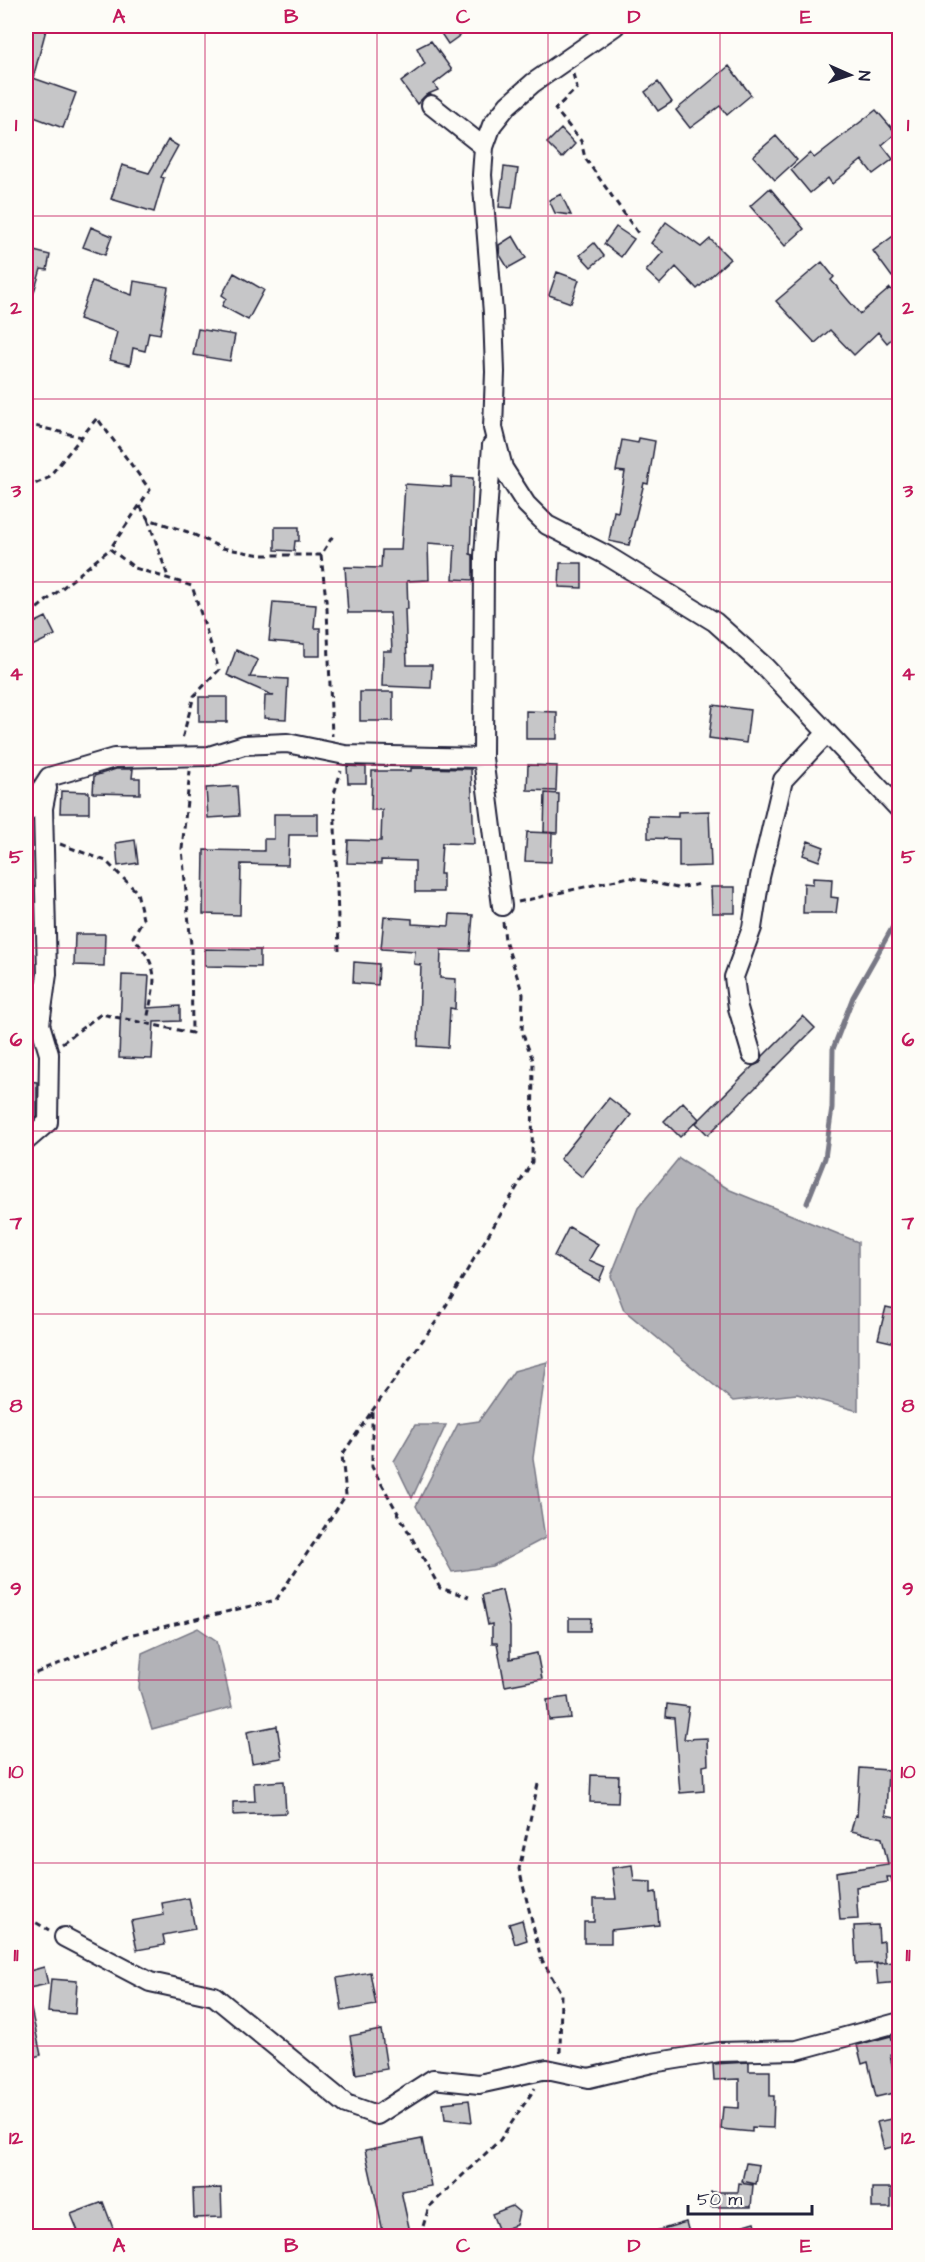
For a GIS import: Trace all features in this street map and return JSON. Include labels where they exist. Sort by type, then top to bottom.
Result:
[{"type":"street","points":[[501,906],[483,758],[484,556],[495,372],[493,313],[482,175],[484,147],[492,125],[508,105],[533,83],[615,26]]},
{"type":"street","points":[[431,105],[484,147]]},
{"type":"street","points":[[493,428],[503,468],[526,504],[547,525],[606,555],[715,622],[765,667],[900,810]]},
{"type":"street","points":[[752,1055],[738,1008],[734,976],[752,928],[760,877],[783,780],[827,733]]},
{"type":"street","points":[[26,813],[49,777],[114,758],[209,756],[244,745],[287,743],[340,753],[483,758]]},
{"type":"street","points":[[26,1141],[48,1122],[49,1054],[40,1024],[47,974],[43,808],[49,777]]},
{"type":"street","points":[[64,1937],[150,1982],[214,1996],[346,2104],[376,2115],[433,2079],[479,2084],[554,2071],[590,2078],[652,2063],[719,2052],[797,2050],[900,2022]]},
{"type":"path","points":[[569,57],[577,88],[555,109],[581,141],[585,158],[640,236]]},
{"type":"path","points":[[26,488],[48,478],[97,418],[150,490],[110,549],[29,615]]},
{"type":"path","points":[[26,423],[82,437]]},
{"type":"path","points":[[140,505],[148,519],[169,577]]},
{"type":"path","points":[[148,519],[188,532],[222,548],[261,555],[321,555]]},
{"type":"path","points":[[334,534],[321,555],[327,609],[330,728],[340,753],[334,794],[339,950]]},
{"type":"path","points":[[110,549],[135,568],[192,586],[219,670],[194,696],[178,756]]},
{"type":"path","points":[[49,1054],[101,1014],[192,1033],[191,945],[183,849],[190,769],[209,756]]},
{"type":"path","points":[[44,838],[106,861],[137,892],[143,919],[133,937],[146,952],[156,974],[147,1022]]},
{"type":"path","points":[[26,1677],[129,1635],[276,1600],[346,1495],[342,1455],[438,1319],[532,1162],[533,1060],[522,1032],[523,994],[505,940],[501,906],[630,878],[677,888],[701,884]]},
{"type":"path","points":[[372,1412],[372,1467],[440,1588],[469,1597]]},
{"type":"path","points":[[420,2236],[429,2207],[500,2140],[554,2071],[561,1993],[541,1958],[519,1869],[538,1784]]},
{"type":"path","points":[[26,1923],[35,1922],[64,1937]]},
{"type":"shaded area","points":[[679,1158],[730,1190],[858,1242],[858,1411],[797,1394],[733,1401],[624,1310],[611,1276],[638,1208]]},
{"type":"shaded area","points":[[547,1362],[533,1458],[545,1538],[492,1566],[452,1572],[416,1506],[458,1424],[479,1421],[514,1371]]},
{"type":"shaded area","points":[[415,1425],[446,1425],[412,1498],[394,1461]]},
{"type":"shaded area","points":[[198,1628],[217,1641],[232,1707],[152,1729],[139,1688],[142,1653]]},
{"type":"building","points":[[26,26],[47,26],[33,78],[76,93],[63,128],[26,114]]},
{"type":"building","points":[[436,26],[473,26],[448,44]]},
{"type":"building","points":[[431,41],[452,70],[434,84],[438,90],[426,95],[417,104],[401,82],[425,64],[417,48]]},
{"type":"building","points":[[729,66],[751,95],[727,115],[720,106],[690,128],[676,110]]},
{"type":"building","points":[[658,82],[672,102],[658,111],[645,92]]},
{"type":"building","points":[[876,110],[896,133],[882,145],[893,159],[873,174],[862,160],[832,184],[828,178],[810,193],[791,170],[810,153],[814,158]]},
{"type":"building","points":[[561,129],[575,144],[562,158],[547,143]]},
{"type":"building","points":[[776,136],[797,160],[775,180],[753,156]]},
{"type":"building","points":[[168,140],[178,146],[161,177],[164,178],[154,212],[111,199],[122,165],[149,173]]},
{"type":"building","points":[[504,167],[518,169],[512,208],[499,207]]},
{"type":"building","points":[[770,188],[804,229],[785,246],[750,206]]},
{"type":"building","points":[[561,194],[571,215],[555,213],[549,200]]},
{"type":"building","points":[[666,222],[701,247],[710,239],[730,259],[697,289],[676,267],[660,284],[646,271],[663,252],[651,243]]},
{"type":"building","points":[[91,227],[112,236],[105,255],[83,247]]},
{"type":"building","points":[[616,227],[634,239],[621,257],[604,244]]},
{"type":"building","points":[[900,231],[900,271],[892,277],[873,251]]},
{"type":"building","points":[[513,236],[526,258],[508,268],[500,255],[499,245]]},
{"type":"building","points":[[594,243],[604,256],[591,267],[580,255]]},
{"type":"building","points":[[26,249],[50,255],[47,270],[41,269],[29,308],[26,308]]},
{"type":"building","points":[[822,262],[834,277],[831,280],[860,314],[890,288],[900,300],[900,331],[887,343],[878,332],[854,355],[830,330],[815,343],[776,301]]},
{"type":"building","points":[[557,272],[579,280],[571,303],[549,295]]},
{"type":"building","points":[[234,273],[264,290],[248,320],[222,306],[226,298],[222,295]]},
{"type":"building","points":[[92,281],[132,295],[134,281],[168,287],[160,334],[149,332],[145,351],[133,348],[130,365],[110,360],[117,332],[79,319]]},
{"type":"building","points":[[198,329],[235,335],[230,361],[193,355]]},
{"type":"building","points":[[639,438],[655,441],[648,484],[644,483],[629,545],[609,541],[614,511],[618,512],[625,472],[616,471],[622,440],[638,443]]},
{"type":"building","points":[[451,477],[473,478],[470,554],[473,555],[473,580],[453,579],[455,545],[428,543],[429,580],[407,581],[408,609],[405,609],[407,665],[432,665],[431,688],[382,686],[383,651],[392,651],[390,613],[348,613],[345,567],[381,568],[382,550],[401,550],[405,484],[451,487]]},
{"type":"building","points":[[275,527],[299,527],[299,541],[295,541],[294,551],[275,550]]},
{"type":"building","points":[[560,563],[582,563],[582,588],[559,587]]},
{"type":"building","points":[[273,602],[316,605],[314,628],[320,628],[320,656],[304,656],[304,644],[269,641]]},
{"type":"building","points":[[46,617],[55,635],[30,647],[26,638],[26,627]]},
{"type":"building","points":[[236,650],[258,660],[250,677],[288,679],[286,719],[264,718],[265,696],[274,696],[227,675]]},
{"type":"building","points":[[360,692],[393,692],[393,721],[360,721]]},
{"type":"building","points":[[199,697],[227,697],[227,722],[199,722]]},
{"type":"building","points":[[713,705],[750,710],[746,743],[709,738]]},
{"type":"building","points":[[526,711],[557,712],[557,739],[526,739]]},
{"type":"building","points":[[528,765],[557,766],[556,791],[527,790]]},
{"type":"building","points":[[347,766],[366,767],[366,783],[348,783]]},
{"type":"building","points":[[411,768],[471,769],[474,844],[442,843],[440,874],[443,874],[443,892],[415,892],[415,861],[381,860],[381,864],[347,863],[348,840],[381,841],[382,810],[371,810],[372,771],[411,771]]},
{"type":"building","points":[[116,769],[133,769],[132,778],[140,778],[140,794],[93,793],[94,776]]},
{"type":"building","points":[[237,786],[239,816],[208,818],[206,788]]},
{"type":"building","points":[[61,791],[89,792],[89,813],[60,813]]},
{"type":"building","points":[[545,793],[559,794],[558,833],[544,832]]},
{"type":"building","points":[[709,811],[711,866],[679,867],[679,839],[648,838],[648,816],[678,817],[678,812]]},
{"type":"building","points":[[274,814],[318,814],[318,835],[289,835],[288,865],[241,864],[240,915],[203,914],[204,850],[264,851],[264,839],[274,839]]},
{"type":"building","points":[[527,832],[552,833],[551,862],[525,861]]},
{"type":"building","points":[[135,840],[138,863],[118,866],[116,843]]},
{"type":"building","points":[[808,841],[824,847],[819,861],[803,855]]},
{"type":"building","points":[[813,878],[832,879],[831,897],[838,898],[836,913],[803,913],[804,883],[813,884]]},
{"type":"building","points":[[711,887],[735,887],[735,913],[712,913]]},
{"type":"building","points":[[450,914],[473,915],[470,951],[441,950],[440,978],[456,979],[455,1009],[450,1008],[448,1048],[418,1046],[421,965],[414,964],[415,951],[381,949],[384,917],[412,919],[412,924],[449,926]]},
{"type":"building","points":[[75,934],[105,934],[104,966],[74,965]]},
{"type":"building","points":[[205,949],[260,950],[260,967],[205,966]]},
{"type":"building","points":[[354,962],[379,964],[378,985],[353,983]]},
{"type":"building","points":[[122,975],[149,976],[147,1008],[180,1006],[180,1021],[154,1022],[152,1059],[119,1058]]},
{"type":"building","points":[[803,1016],[815,1028],[708,1135],[696,1123],[753,1066],[760,1063],[763,1056]]},
{"type":"building","points":[[26,1081],[37,1082],[37,1117],[26,1127]]},
{"type":"building","points":[[609,1098],[631,1115],[582,1177],[560,1159]]},
{"type":"building","points":[[683,1102],[699,1119],[680,1137],[664,1121]]},
{"type":"building","points":[[569,1227],[598,1244],[589,1260],[605,1267],[599,1281],[554,1256]]},
{"type":"building","points":[[886,1307],[900,1310],[900,1344],[878,1339]]},
{"type":"building","points":[[502,1590],[510,1627],[510,1659],[537,1653],[542,1679],[505,1686],[497,1643],[492,1643],[492,1624],[488,1625],[482,1595]]},
{"type":"building","points":[[569,1618],[591,1618],[590,1631],[569,1631]]},
{"type":"building","points":[[568,1697],[571,1718],[549,1720],[547,1700]]},
{"type":"building","points":[[667,1704],[689,1707],[684,1739],[707,1738],[708,1765],[703,1766],[704,1791],[680,1793],[674,1718],[666,1717]]},
{"type":"building","points":[[277,1726],[282,1758],[252,1763],[247,1732]]},
{"type":"building","points":[[860,1768],[888,1770],[886,1815],[900,1818],[900,1889],[894,1890],[891,1877],[887,1877],[888,1882],[856,1887],[858,1919],[840,1920],[836,1872],[888,1864],[882,1838],[851,1831],[855,1815],[857,1816]]},
{"type":"building","points":[[591,1775],[619,1776],[618,1803],[590,1802]]},
{"type":"building","points":[[284,1781],[286,1813],[233,1815],[233,1802],[255,1801],[254,1783]]},
{"type":"building","points":[[632,1865],[634,1881],[651,1882],[651,1893],[656,1892],[659,1925],[611,1930],[611,1943],[584,1943],[584,1922],[594,1922],[594,1899],[616,1899],[612,1868]]},
{"type":"building","points":[[189,1898],[195,1929],[163,1935],[165,1945],[137,1950],[131,1921],[164,1915],[162,1903]]},
{"type":"building","points":[[522,1920],[527,1940],[515,1944],[509,1924]]},
{"type":"building","points":[[878,1925],[879,1942],[884,1941],[885,1963],[900,1961],[900,1982],[878,1984],[876,1964],[884,1963],[856,1964],[854,1926]]},
{"type":"building","points":[[44,1967],[48,1984],[29,1988],[26,1972]]},
{"type":"building","points":[[370,1972],[376,2005],[342,2011],[337,1978]]},
{"type":"building","points":[[51,1979],[77,1981],[75,2014],[48,2012]]},
{"type":"building","points":[[26,2009],[31,2009],[41,2055],[26,2059]]},
{"type":"building","points":[[381,2030],[387,2069],[356,2074],[350,2036]]},
{"type":"building","points":[[891,2036],[896,2053],[890,2055],[898,2092],[876,2097],[868,2062],[862,2064],[857,2045]]},
{"type":"building","points":[[749,2062],[749,2071],[770,2071],[770,2096],[774,2096],[773,2128],[752,2127],[752,2132],[721,2129],[723,2107],[739,2108],[739,2079],[714,2080],[713,2064]]},
{"type":"building","points":[[469,2100],[472,2122],[445,2119],[443,2103]]},
{"type":"building","points":[[900,2117],[900,2145],[884,2149],[877,2122]]},
{"type":"building","points":[[422,2139],[431,2186],[401,2191],[410,2232],[384,2236],[365,2150]]},
{"type":"building","points":[[746,2163],[759,2165],[756,2184],[742,2181]]},
{"type":"building","points":[[739,2183],[753,2185],[751,2207],[711,2207],[711,2192],[738,2192]]},
{"type":"building","points":[[221,2188],[222,2217],[194,2218],[193,2189]]},
{"type":"building","points":[[872,2188],[891,2188],[891,2208],[872,2208]]},
{"type":"building","points":[[103,2202],[116,2236],[80,2236],[71,2214]]},
{"type":"building","points":[[512,2206],[519,2212],[516,2225],[499,2231],[492,2214]]},
{"type":"building","points":[[686,2222],[690,2236],[650,2236],[649,2233]]},
{"type":"building","points":[[755,2222],[759,2236],[717,2236],[717,2233]]},
{"type":"waterway","points":[[807,1203],[825,1158],[832,1108],[833,1049],[853,997],[900,914]]}]
